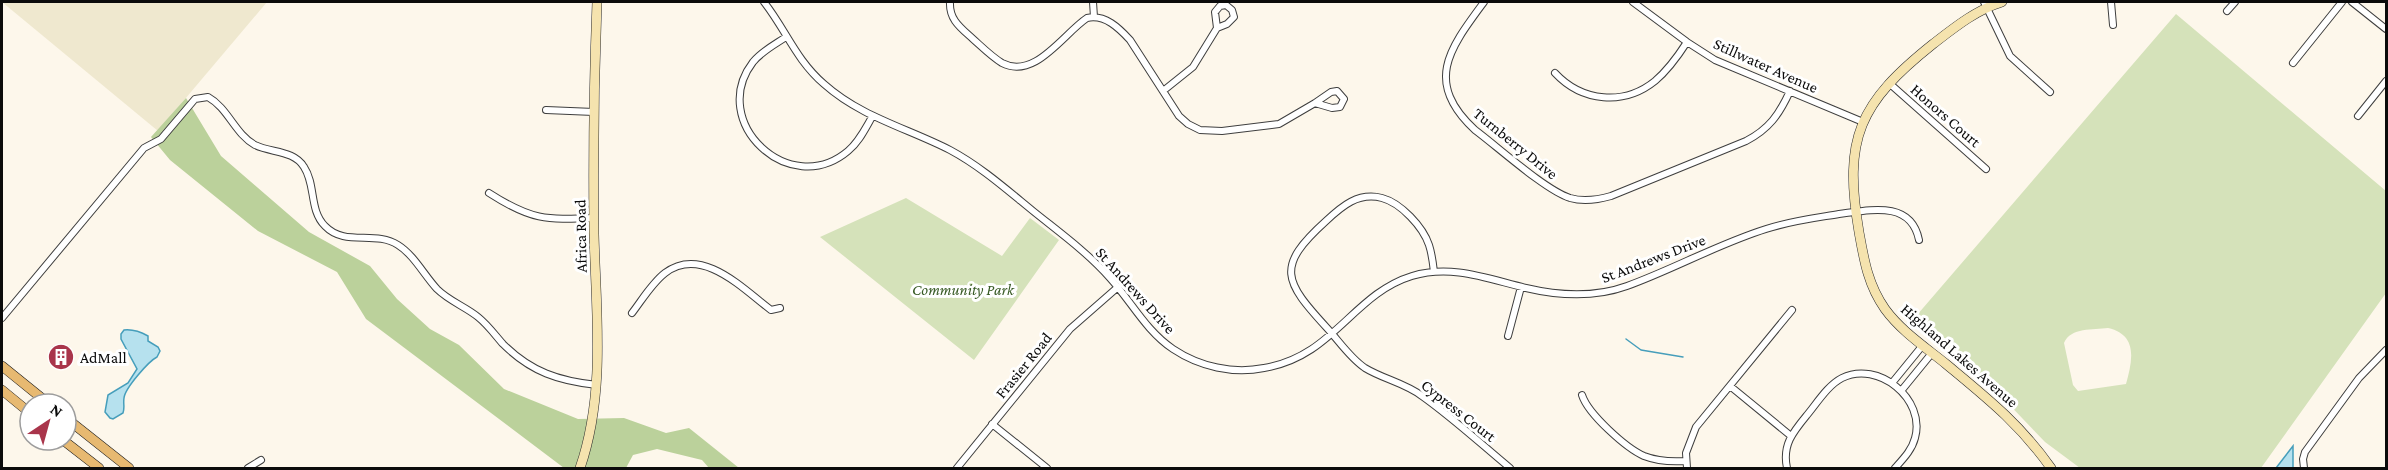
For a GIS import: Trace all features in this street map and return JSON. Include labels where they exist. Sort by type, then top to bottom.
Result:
[{"type":"main road","points":[[2,366],[34,392]]},
{"type":"main road","points":[[2,390],[18,403]]},
{"type":"main road","points":[[78,428],[129,468]]},
{"type":"main road","points":[[78,452],[99,468]]},
{"type":"street","name":"Africa Road","points":[[580,468],[589,442],[597,385],[594,112],[597,2]]},
{"type":"street","name":"St Andrews Drive","points":[[764,2],[802,61],[823,84],[845,101],[872,117],[948,149],[975,165],[1091,258],[1118,286],[1143,321],[1168,345],[1191,359],[1217,368],[1248,370],[1277,366],[1312,351],[1371,299],[1394,284],[1417,275],[1434,272],[1463,272],[1521,287],[1579,295],[1603,292],[1631,284],[1764,230],[1803,220],[1878,209],[1896,212],[1911,222],[1919,240]]},
{"type":"street","points":[[950,2],[951,13],[958,26],[997,59],[1016,67],[1034,63],[1085,20],[1094,17],[1107,21],[1122,31],[1179,116],[1200,130],[1214,132],[1279,124],[1315,104]]},
{"type":"street","points":[[1093,2],[1094,17]]},
{"type":"street","name":"Turnberry Drive","points":[[1484,2],[1457,39],[1449,58],[1446,78],[1452,102],[1475,130],[1551,189],[1570,198],[1595,200],[1611,196],[1746,141],[1773,122],[1790,92]]},
{"type":"street","name":"Stillwater Avenue","points":[[1634,2],[1715,60],[1863,122]]},
{"type":"street","name":"Highland Lakes Avenue","points":[[2002,2],[1985,5],[1954,27],[1889,82],[1863,122],[1853,162],[1853,185],[1865,268],[1872,288],[1889,314],[1932,353],[2009,416],[2052,468]]},
{"type":"street","points":[[2110,2],[2113,25]]},
{"type":"street","points":[[2227,11],[2235,2]]},
{"type":"street","points":[[2293,63],[2342,2]]},
{"type":"street","points":[[2352,2],[2386,29]]},
{"type":"street","points":[[1985,5],[2010,56],[2050,92]]},
{"type":"street","points":[[1163,92],[1193,67],[1217,28]]},
{"type":"street","points":[[786,37],[764,50],[754,61],[743,82],[741,97],[743,119],[761,148],[778,160],[789,164],[810,166],[827,163],[841,157],[852,147],[872,117]]},
{"type":"street","points":[[1555,73],[1567,85],[1588,95],[1603,98],[1623,97],[1653,83],[1687,42]]},
{"type":"street","points":[[2358,116],[2386,81]]},
{"type":"street","name":"Honors Court","points":[[1889,82],[1986,168]]},
{"type":"street","points":[[2,318],[144,148],[161,139],[195,99],[208,97],[221,108],[246,140],[257,146],[287,154],[305,167],[319,218],[332,232],[349,238],[384,239],[400,246],[438,290],[478,317],[517,357],[556,378],[597,385]]},
{"type":"street","points":[[546,110],[594,112]]},
{"type":"street","points":[[489,193],[512,207],[537,217],[594,218]]},
{"type":"street","name":"Cypress Court","points":[[1434,272],[1427,241],[1419,228],[1398,207],[1387,200],[1374,197],[1348,202],[1304,241],[1296,252],[1292,268],[1293,284],[1301,299],[1365,368],[1419,394],[1510,468]]},
{"type":"street","points":[[632,313],[665,273],[688,264],[712,268],[771,310],[780,308]]},
{"type":"street","name":"Frasier Road","points":[[957,468],[1070,328],[1118,286]]},
{"type":"street","points":[[1508,336],[1521,287]]},
{"type":"street","points":[[1582,395],[1591,413],[1636,451],[1660,460],[1686,465],[1689,442],[1696,427],[1792,310]]},
{"type":"street","points":[[1892,383],[1923,345]]},
{"type":"street","points":[[2304,468],[2305,452],[2359,378],[2386,350]]},
{"type":"street","points":[[1901,391],[1932,353]]},
{"type":"street","points":[[1787,468],[1786,451],[1791,436],[1831,387],[1843,377],[1869,374],[1892,383],[1901,391],[1915,411],[1917,428],[1911,449],[1895,468]]},
{"type":"street","points":[[1730,386],[1791,436]]},
{"type":"street","points":[[993,424],[1047,468]]},
{"type":"street","points":[[248,468],[261,460],[258,468]]},
{"type":"shaded area","points":[[2,2],[267,2],[158,131]]},
{"type":"green space","points":[[2176,14],[2386,191],[2386,293],[2261,468],[2080,468],[2045,442],[1999,394],[1911,322]],"holes":[[[2108,328],[2125,337],[2131,350],[2126,384],[2078,391],[2073,385],[2064,343],[2067,338],[2072,334],[2089,329]]]},
{"type":"green space","points":[[186,98],[221,156],[309,232],[370,266],[397,299],[430,329],[459,345],[504,389],[578,419],[624,418],[666,433],[689,428],[739,468],[709,468],[702,460],[657,449],[633,455],[626,468],[564,468],[366,319],[337,272],[258,231],[170,160],[151,137]]},
{"type":"green space","name":"Community Park","points":[[906,198],[1002,256],[1030,218],[1059,240],[974,360],[820,237]]},
{"type":"water","points":[[124,330],[137,331],[148,336],[148,341],[160,351],[125,394],[123,413],[113,419],[105,412],[108,395],[128,383],[137,369],[121,339]]},
{"type":"water","points":[[2293,446],[2293,468],[2276,468]]},
{"type":"waterway","points":[[1626,339],[1641,350],[1683,357]]},
{"type":"place","name":"AdMall","points":[[61,357]]}]
